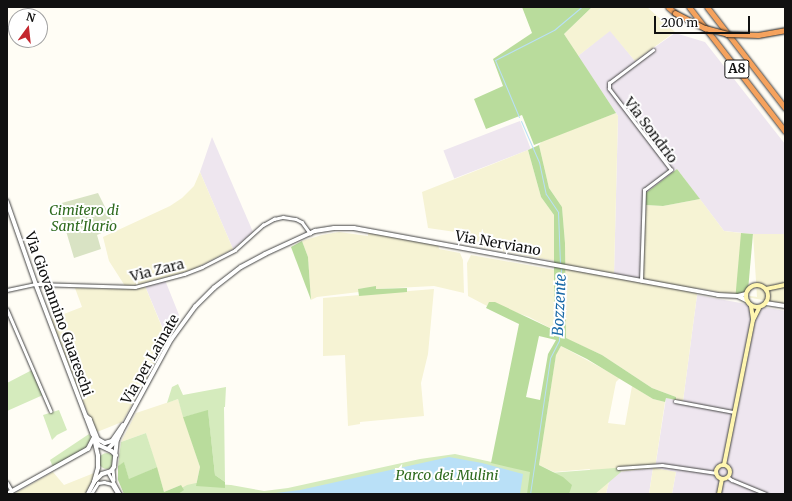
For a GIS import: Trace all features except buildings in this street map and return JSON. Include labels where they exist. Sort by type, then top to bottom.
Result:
[{"type":"highway","points":[[668,7],[675,13],[699,26],[727,34],[758,35],[785,30]]},
{"type":"highway","name":"A8","points":[[689,7],[785,131]]},
{"type":"highway","name":"A8","points":[[707,7],[785,108]]},
{"type":"main road","points":[[753,320],[751,306],[746,300],[746,294],[749,289],[753,286],[759,285],[766,289],[777,288],[785,285]]},
{"type":"main road","points":[[724,465],[753,320],[759,308],[777,288]]},
{"type":"main road","points":[[766,289],[768,299]]},
{"type":"main road","points":[[751,306],[759,308]]},
{"type":"main road","points":[[722,479],[716,474],[718,467],[724,465]]},
{"type":"main road","points":[[722,479],[728,477],[730,470],[724,465]]},
{"type":"main road","points":[[719,494],[722,479]]},
{"type":"street","name":"Via Sondrio","points":[[641,280],[644,190],[671,170],[609,90],[609,83],[653,50]]},
{"type":"street","name":"Via Giovannino Guareschi","points":[[7,201],[36,284],[98,446]]},
{"type":"street","name":"Via Zara","points":[[7,290],[36,284],[123,288],[156,282],[193,271],[227,254],[242,244],[263,225],[273,219],[283,217],[302,222],[310,233]]},
{"type":"street","name":"Via Nerviano","points":[[289,242],[310,233],[334,228],[354,228],[724,296],[738,296]]},
{"type":"street","name":"Via per Lainate","points":[[116,455],[118,440],[136,405],[175,334],[199,302],[235,271],[289,242]]},
{"type":"street","points":[[738,296],[746,294]]},
{"type":"street","points":[[738,296],[746,300]]},
{"type":"street","points":[[768,299],[776,304],[785,306]]},
{"type":"street","points":[[7,310],[51,411]]},
{"type":"street","points":[[676,401],[735,412]]},
{"type":"street","points":[[85,415],[90,419],[98,439],[105,443],[115,438],[132,409],[136,405]]},
{"type":"street","points":[[89,448],[93,434]]},
{"type":"street","points":[[93,438],[98,446],[97,454],[100,468],[107,472],[114,481]]},
{"type":"street","name":"Via per Lainate","points":[[106,449],[118,440]]},
{"type":"street","points":[[7,494],[89,448],[98,446],[112,451],[116,455],[113,468],[114,481],[119,494]]},
{"type":"street","points":[[89,448],[97,454]]},
{"type":"street","points":[[88,494],[94,482],[99,460],[106,449]]},
{"type":"street","points":[[618,468],[662,465],[716,474]]},
{"type":"street","points":[[94,482],[113,468]]},
{"type":"street","points":[[728,477],[766,494]]},
{"type":"street","points":[[7,482],[12,491]]},
{"type":"street","points":[[91,494],[98,484],[104,482],[112,484],[119,494]]},
{"type":"shaded area","points":[[592,7],[647,7],[675,32],[635,61],[610,31],[578,56],[564,34]]},
{"type":"shaded area","points":[[610,30],[635,61],[675,33],[705,42],[785,144],[785,234],[753,234],[724,231],[677,169],[646,193],[642,279],[614,274],[618,116],[578,56]]},
{"type":"shaded area","points":[[616,113],[618,116],[614,274],[642,279],[646,205],[663,206],[700,199],[724,231],[741,233],[744,295],[757,297],[753,234],[785,234],[785,304],[696,288],[697,295],[683,401],[676,400],[676,397],[652,388],[602,355],[565,338],[565,243],[562,207],[549,188],[539,145],[542,141]]},
{"type":"shaded area","points":[[520,121],[531,149],[454,178],[443,150]]},
{"type":"shaded area","points":[[212,137],[253,232],[233,249],[200,172]]},
{"type":"shaded area","points":[[528,150],[541,197],[554,215],[555,261],[470,245],[469,234],[428,228],[422,192]]},
{"type":"shaded area","points":[[200,172],[233,249],[192,270],[138,285],[125,286],[109,261],[103,237],[170,206],[182,198],[194,186]]},
{"type":"shaded area","points":[[339,232],[368,236],[368,232],[438,244],[439,249],[460,253],[463,260],[464,293],[434,286],[376,289],[376,287],[358,289],[359,292],[317,297],[311,300],[308,257],[302,241]]},
{"type":"shaded area","points":[[471,255],[555,270],[554,330],[529,317],[489,303],[487,306],[468,296],[467,263]]},
{"type":"shaded area","points":[[165,280],[179,315],[166,336],[145,286]]},
{"type":"shaded area","points":[[145,286],[166,337],[155,350],[155,364],[122,422],[97,432],[86,409],[51,319],[82,307],[75,288],[126,289]]},
{"type":"shaded area","points":[[434,289],[428,354],[421,383],[424,416],[360,422],[360,424],[348,426],[345,355],[323,356],[323,298]]},
{"type":"shaded area","points":[[697,295],[785,311],[785,494],[672,494],[676,472],[655,468],[666,398],[683,401]]},
{"type":"shaded area","points":[[561,346],[620,378],[616,382],[608,423],[625,425],[632,386],[653,399],[665,402],[655,468],[676,472],[672,494],[649,494],[653,468],[618,472],[609,481],[606,494],[596,494],[588,485],[590,469],[554,472],[539,465],[556,354]]},
{"type":"shaded area","points":[[178,399],[200,467],[196,486],[178,494],[181,485],[164,492],[146,433],[121,442],[136,413]]},
{"type":"shaded area","points":[[653,468],[649,494],[606,494],[609,481],[618,472]]},
{"type":"shaded area","points":[[53,472],[64,485],[94,473],[94,478],[85,494],[14,494]]},
{"type":"green space","points":[[522,7],[592,7],[564,34],[616,113],[534,145],[522,115],[486,129],[474,99],[503,86],[493,59],[532,33]]},
{"type":"green space","points":[[539,145],[549,188],[562,207],[565,243],[566,338],[602,355],[652,388],[676,397],[676,400],[666,398],[665,402],[653,399],[587,359],[561,346],[556,355],[539,465],[563,477],[572,485],[569,494],[527,494],[530,472],[491,463],[519,324],[486,308],[489,302],[495,302],[554,330],[554,215],[541,197],[528,150]],"holes":[[[539,336],[556,340],[548,354],[540,400],[526,397]]]},
{"type":"green space","points":[[677,169],[700,199],[663,206],[646,205],[646,193]]},
{"type":"green space","name":"Cimitero di Sant'Ilario","points":[[98,193],[115,227],[97,235],[101,249],[74,258],[58,204]]},
{"type":"green space","points":[[741,233],[753,234],[748,296],[736,295]]},
{"type":"green space","points":[[302,241],[308,257],[311,300],[291,247]]},
{"type":"green space","points":[[376,286],[376,289],[407,288],[407,292],[359,296],[358,289]]},
{"type":"green space","points":[[32,370],[43,395],[7,411],[7,383]]},
{"type":"green space","points":[[178,384],[183,395],[226,387],[224,407],[225,482],[215,475],[208,411],[183,417],[178,399],[167,403],[172,387]]},
{"type":"green space","points":[[59,410],[67,430],[57,435],[52,440],[43,415]]},
{"type":"green space","points":[[208,410],[215,475],[225,482],[225,488],[196,486],[200,467],[183,417]]},
{"type":"green space","points":[[146,433],[157,467],[129,480],[124,463],[118,466],[121,442]]},
{"type":"green space","points":[[89,434],[91,438],[85,449],[53,467],[50,460]]},
{"type":"green space","points":[[107,453],[114,458],[115,461],[110,468],[107,469],[100,464],[99,461],[104,454]]},
{"type":"green space","name":"Parco dei Mulini","points":[[455,454],[549,473],[615,468],[620,469],[621,472],[595,494],[171,494],[187,485],[196,483],[231,485],[264,491],[288,488],[420,459]]},
{"type":"green space","points":[[124,462],[129,479],[157,467],[164,492],[181,485],[184,490],[178,494],[124,494],[118,480],[118,466]]},
{"type":"water","points":[[449,457],[482,463],[523,474],[520,494],[268,494],[300,490]]},
{"type":"waterway","name":"Bozzente","points":[[519,117],[495,60],[554,30],[581,7]]},
{"type":"waterway","name":"Bozzente","points":[[521,121],[539,162],[546,194],[558,212],[560,264]]},
{"type":"waterway","name":"Bozzente","points":[[530,494],[550,358],[559,340],[561,268]]}]
